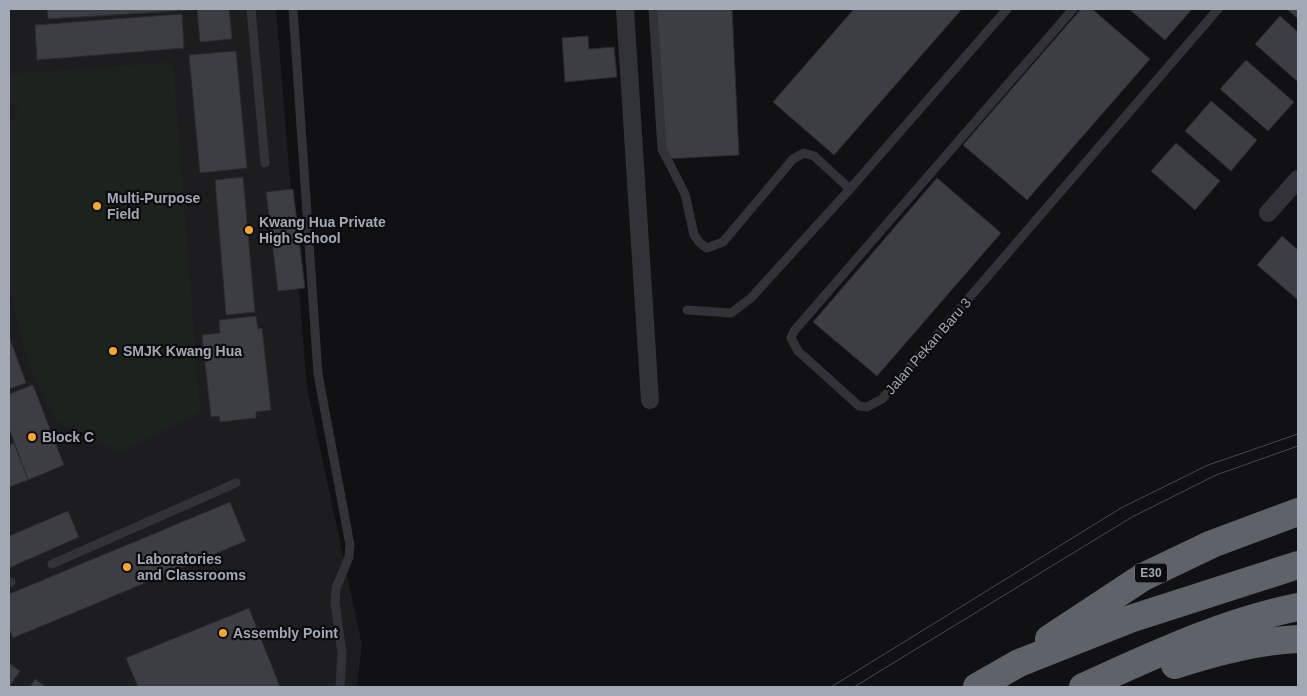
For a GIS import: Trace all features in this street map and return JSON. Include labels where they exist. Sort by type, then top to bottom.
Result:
[{"type":"highway","name":"E30","points":[[1019,663],[1052,636],[1143,577],[1212,544],[1298,512]]},
{"type":"highway","name":"E30","points":[[977,687],[1019,663],[1130,619],[1298,565]]},
{"type":"highway","points":[[1084,687],[1165,650],[1232,626],[1298,607]]},
{"type":"highway","points":[[1108,687],[1204,655],[1270,640],[1298,639]]},
{"type":"street","points":[[625,9],[650,400]]},
{"type":"street","points":[[1268,214],[1298,180]]},
{"type":"lane","points":[[251,9],[265,163]]},
{"type":"lane","points":[[293,9],[318,374],[350,545],[349,558],[336,588],[335,603],[342,654],[340,687]]},
{"type":"lane","points":[[653,9],[662,149],[685,194],[694,235],[700,243],[707,248],[723,242],[793,159],[804,153],[814,156],[850,189]]},
{"type":"lane","points":[[687,310],[731,313],[751,298],[850,189],[1007,9]]},
{"type":"lane","name":"Jalan Pekan Baru 3","points":[[1073,9],[794,331],[791,338],[798,350],[860,406],[868,406],[882,399],[1218,9]]},
{"type":"lane","points":[[52,564],[236,484]]},
{"type":"shaded area","name":"SMJK Kwang Hua","points":[[12,9],[276,9],[307,387],[362,645],[357,687],[9,687],[9,13]]},
{"type":"shaded area","name":"Multi-Purpose Field","points":[[173,62],[200,412],[120,452],[56,421],[28,362],[9,286],[9,125],[19,110],[9,101],[9,74]]},
{"type":"building","points":[[47,9],[193,9],[193,10],[48,19]]},
{"type":"building","points":[[197,9],[229,9],[232,39],[200,42]]},
{"type":"building","points":[[656,9],[732,9],[739,155],[664,159]]},
{"type":"building","points":[[854,9],[962,9],[834,155],[773,102]]},
{"type":"building","points":[[1081,9],[1092,9],[1150,59],[1027,200],[963,145]]},
{"type":"building","points":[[1129,9],[1192,9],[1165,40]]},
{"type":"building","points":[[1287,9],[1298,9],[1298,19]]},
{"type":"building","points":[[182,14],[184,48],[37,60],[35,25]]},
{"type":"building","points":[[1280,16],[1298,32],[1298,82],[1255,44]]},
{"type":"building","points":[[588,36],[589,49],[614,47],[617,77],[565,82],[562,38]]},
{"type":"building","points":[[236,51],[247,168],[200,173],[189,55]]},
{"type":"building","points":[[1246,60],[1294,102],[1268,131],[1220,89]]},
{"type":"building","points":[[1211,101],[1257,140],[1231,171],[1185,131]]},
{"type":"building","points":[[1176,143],[1220,181],[1195,210],[1151,171]]},
{"type":"building","points":[[243,177],[255,312],[226,315],[215,180]]},
{"type":"building","points":[[937,178],[1001,233],[877,376],[813,322]]},
{"type":"building","points":[[293,189],[305,288],[278,291],[266,192]]},
{"type":"building","points":[[1282,236],[1298,250],[1298,300],[1257,265]]},
{"type":"building","points":[[256,316],[258,329],[262,328],[271,410],[256,412],[256,418],[220,422],[219,416],[211,417],[202,335],[220,333],[219,320]]},
{"type":"building","points":[[9,336],[26,383],[9,389]]},
{"type":"building","name":"Block C","points":[[33,385],[64,465],[28,480],[9,428],[9,394]]},
{"type":"building","points":[[14,443],[28,480],[9,487],[9,445]]},
{"type":"building","name":"Laboratories and Classrooms","points":[[230,502],[246,541],[13,638],[9,628],[9,594]]},
{"type":"building","points":[[68,511],[79,537],[9,568],[9,536]]},
{"type":"building","name":"Assembly Point","points":[[249,608],[280,687],[138,687],[126,658]]},
{"type":"building","points":[[9,663],[20,671],[9,687]]},
{"type":"building","points":[[35,679],[46,687],[30,687]]},
{"type":"tram line","points":[[831,687],[1121,508],[1208,465],[1298,434]]},
{"type":"tram line","points":[[854,687],[1132,517],[1216,475],[1298,446]]},
{"type":"place","name":"Multi-Purpose Field","points":[[97,206]]},
{"type":"place","name":"Kwang Hua Private High School","points":[[249,230]]},
{"type":"place","name":"SMJK Kwang Hua","points":[[113,351]]},
{"type":"place","name":"Block C","points":[[32,437]]},
{"type":"place","name":"Laboratories and Classrooms","points":[[127,567]]},
{"type":"place","name":"Assembly Point","points":[[223,633]]}]
